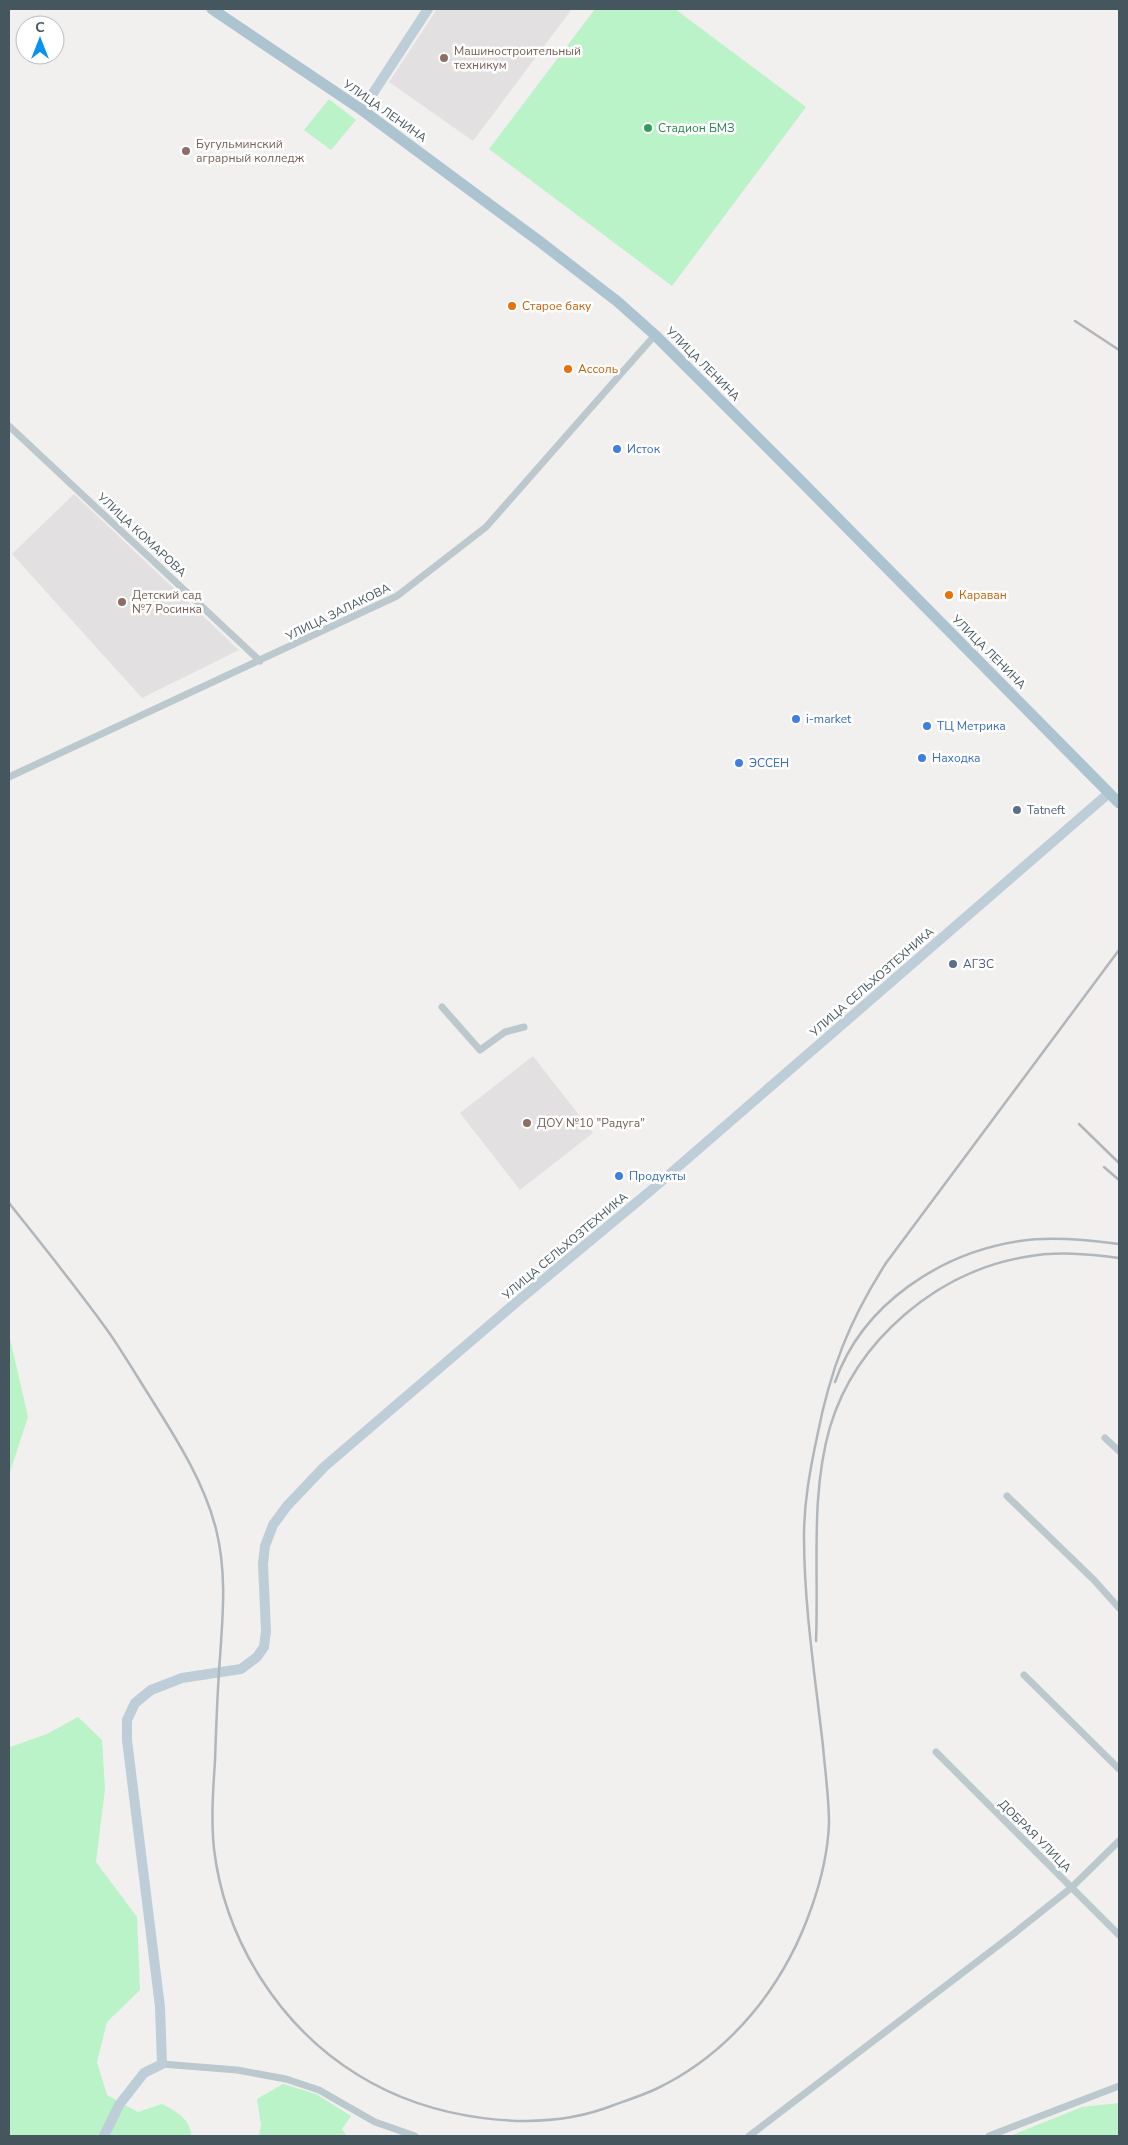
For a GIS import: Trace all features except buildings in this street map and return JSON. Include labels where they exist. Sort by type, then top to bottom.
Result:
[{"type":"main road","name":"УЛИЦА ЛЕНИНА","points":[[212,9],[362,110],[618,302],[655,335],[1119,804]]},
{"type":"street","points":[[362,110],[428,9]]},
{"type":"street","name":"УЛИЦА ЗАЛАКОВА","points":[[9,777],[397,596],[486,527],[655,335]]},
{"type":"street","name":"УЛИЦА КОМАРОВА","points":[[9,426],[260,661]]},
{"type":"street","name":"УЛИЦА СЕЛЬХОЗТЕХНИКА","points":[[162,2064],[160,2007],[127,1740],[127,1720],[135,1703],[151,1690],[182,1678],[241,1668],[257,1657],[264,1647],[266,1631],[263,1564],[265,1546],[273,1525],[287,1506],[324,1467],[518,1300],[649,1192],[1109,793]]},
{"type":"street","points":[[442,1007],[480,1050],[505,1032],[524,1027]]},
{"type":"street","points":[[1106,1438],[1119,1451]]},
{"type":"street","points":[[1007,1496],[1094,1580],[1119,1608]]},
{"type":"street","points":[[1024,1675],[1119,1769]]},
{"type":"street","name":"ДОБРАЯ УЛИЦА","points":[[936,1752],[1119,1935]]},
{"type":"street","points":[[749,2136],[1071,1888],[1119,1841]]},
{"type":"street","points":[[104,2136],[118,2105],[144,2073],[162,2064],[237,2070],[286,2079],[319,2090],[375,2122],[415,2136]]},
{"type":"street","points":[[990,2136],[1117,2088]]},
{"type":"shaded area","points":[[437,9],[572,9],[473,141],[389,82]]},
{"type":"shaded area","name":"Детский сад №7 Росинка","points":[[74,494],[239,650],[142,698],[12,554]]},
{"type":"shaded area","name":"ДОУ №10 \"Радуга\"","points":[[533,1056],[593,1133],[520,1190],[460,1113]]},
{"type":"green space","name":"Стадион БМЗ","points":[[595,9],[675,9],[806,107],[672,286],[489,149]]},
{"type":"green space","points":[[329,99],[356,120],[331,150],[304,130]]},
{"type":"green space","points":[[9,1334],[28,1417],[9,1475]]},
{"type":"green space","points":[[78,1717],[102,1740],[105,1789],[96,1862],[137,1917],[140,1990],[107,2022],[97,2062],[107,2095],[138,2112],[162,2104],[185,2120],[191,2130],[191,2136],[9,2136],[9,1750],[10,1747],[47,1734]]},
{"type":"green space","points":[[283,2084],[316,2094],[351,2116],[342,2129],[347,2136],[259,2136],[261,2125],[257,2099]]},
{"type":"green space","points":[[1119,2103],[1119,2136],[1010,2136],[1082,2107]]},
{"type":"railway","points":[[1075,321],[1119,350]]},
{"type":"railway","points":[[9,1203],[116,1342],[180,1446],[197,1478],[211,1512],[220,1547],[223,1582],[223,1618],[213,1805],[214,1849],[220,1883],[230,1916],[244,1948],[261,1978],[281,2007],[304,2032],[330,2055],[358,2075],[386,2090],[417,2103],[483,2118],[517,2121],[551,2120],[584,2114],[656,2089],[708,2057],[731,2037],[752,2014],[786,1965],[800,1937],[818,1888],[826,1856],[829,1823],[828,1794],[808,1615],[804,1562],[804,1523],[812,1462],[822,1413],[835,1368],[842,1347],[861,1305],[886,1263],[1119,950]]},
{"type":"railway","points":[[1079,1124],[1119,1163]]},
{"type":"railway","points":[[1104,1167],[1119,1180]]},
{"type":"railway","points":[[835,1382],[848,1354],[865,1328],[885,1306],[908,1286],[934,1270],[962,1257],[991,1247],[1020,1241],[1057,1239],[1119,1244]]},
{"type":"railway","points":[[816,1641],[818,1507],[824,1453],[830,1427],[842,1395],[859,1366],[880,1339],[904,1315],[931,1294],[961,1278],[992,1265],[1025,1257],[1049,1254],[1084,1254],[1119,1258]]},
{"type":"place","name":"Машиностроительный техникум","points":[[444,58]]},
{"type":"place","name":"Стадион БМЗ","points":[[648,128]]},
{"type":"place","name":"Бугульминский аграрный колледж","points":[[186,151]]},
{"type":"place","name":"Старое баку","points":[[512,306]]},
{"type":"place","name":"Ассоль","points":[[568,369]]},
{"type":"place","name":"Исток","points":[[617,449]]},
{"type":"place","name":"Караван","points":[[949,595]]},
{"type":"place","name":"Детский сад №7 Росинка","points":[[122,602]]},
{"type":"place","name":"i-market","points":[[796,719]]},
{"type":"place","name":"ТЦ Метрика","points":[[927,726]]},
{"type":"place","name":"Находка","points":[[922,758]]},
{"type":"place","name":"ЭССЕН","points":[[739,763]]},
{"type":"place","name":"Tatneft","points":[[1017,810]]},
{"type":"place","name":"АГЗС","points":[[953,964]]},
{"type":"place","name":"ДОУ №10 \"Радуга\"","points":[[527,1123]]},
{"type":"place","name":"Продукты","points":[[619,1176]]}]
